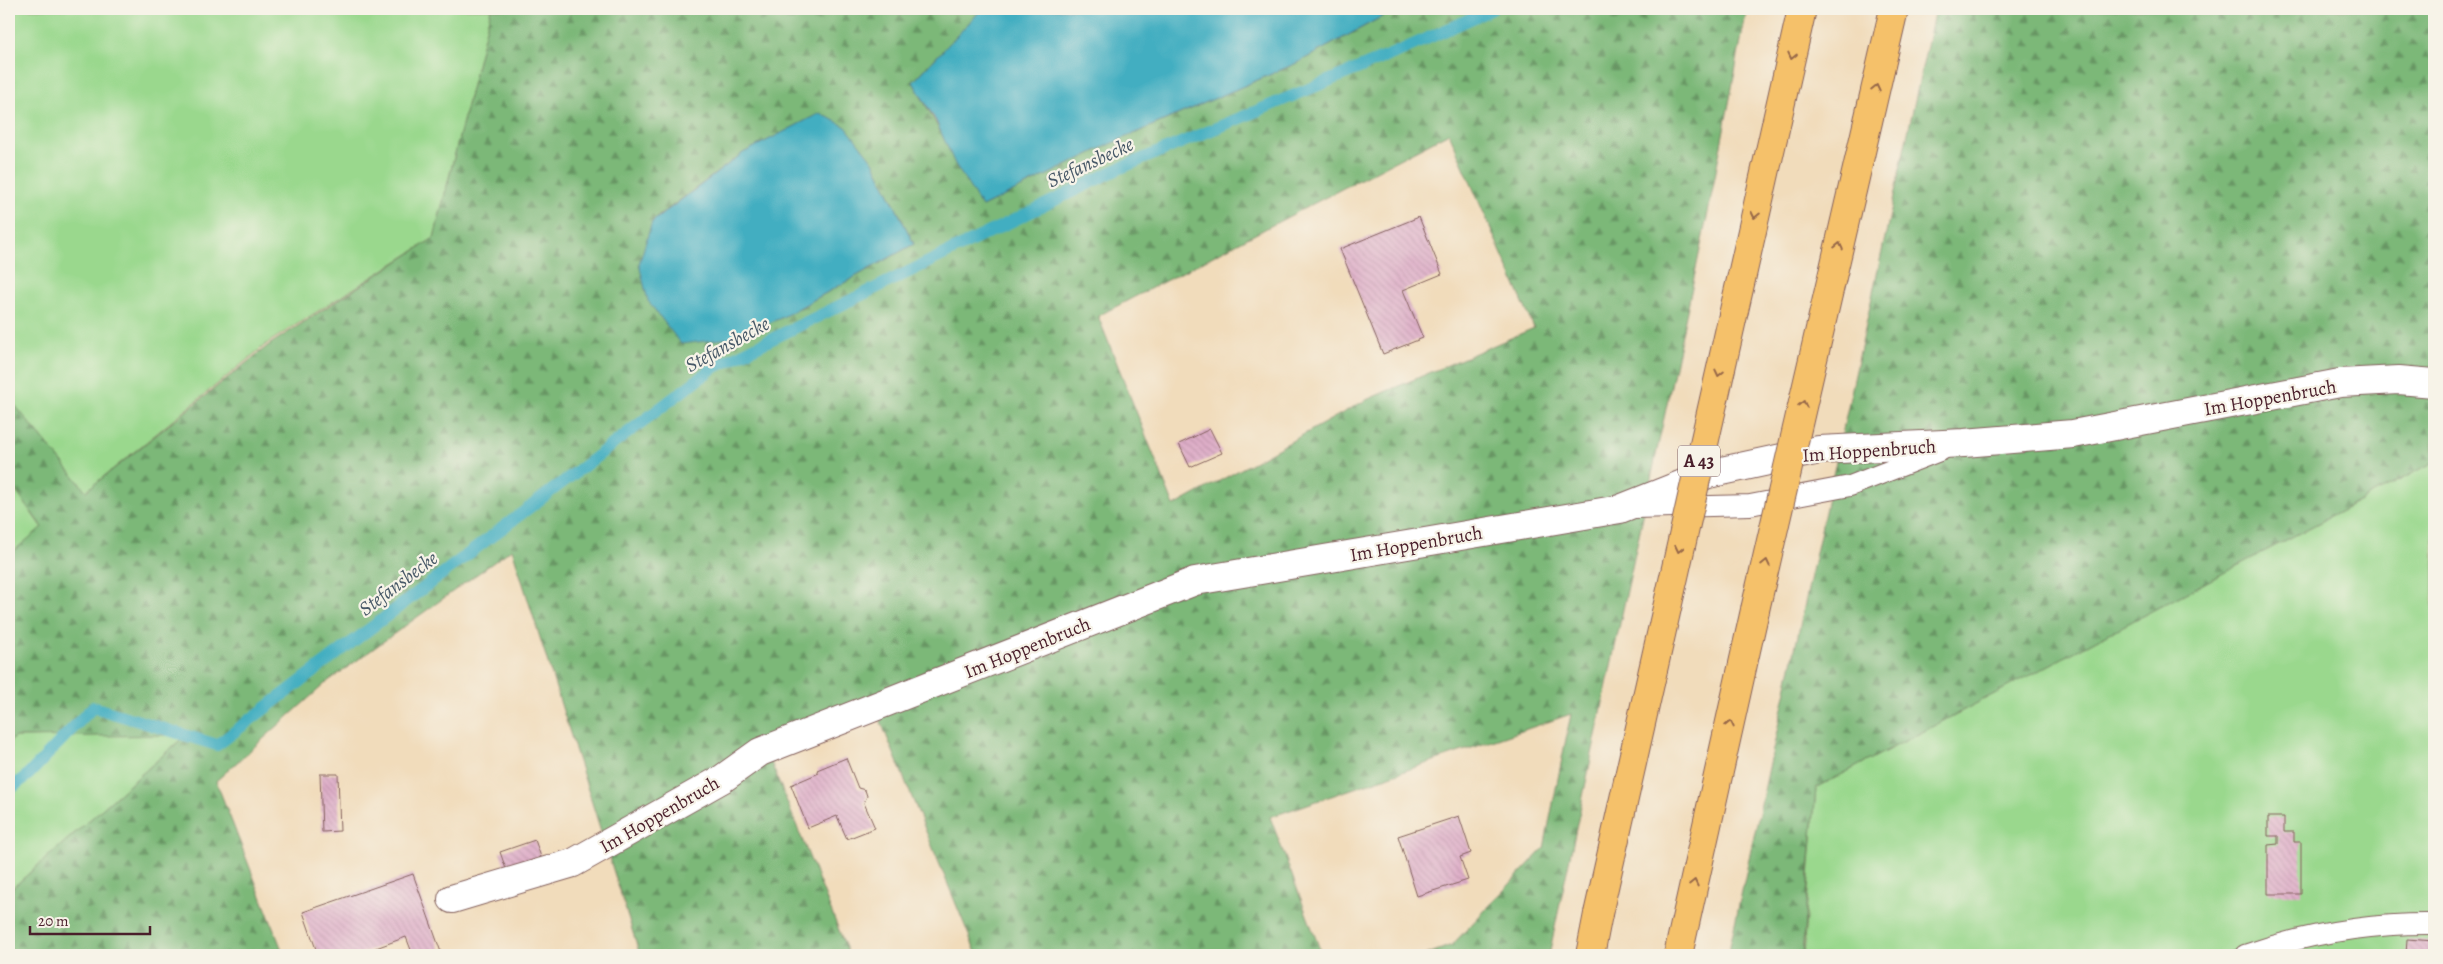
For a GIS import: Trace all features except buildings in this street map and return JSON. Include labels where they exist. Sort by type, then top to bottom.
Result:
[{"type":"highway","name":"A 43","points":[[1590,955],[1673,574],[1802,9]]},
{"type":"highway","points":[[1681,947],[1894,9]]},
{"type":"street","name":"Im Hoppenbruch","points":[[452,900],[573,863],[722,779],[760,752],[1196,581],[1620,509],[1708,474],[1819,450],[1964,443],[2073,434],[2340,383],[2398,380],[2434,383]]},
{"type":"lane","points":[[1620,509],[1750,505],[1850,486],[1964,443]]},
{"type":"lane","points":[[2245,955],[2279,944],[2361,926],[2434,924]]},
{"type":"green space","points":[[9,9],[491,9],[434,238],[269,342],[86,491],[9,398]]},
{"type":"green space","points":[[491,9],[982,9],[913,82],[982,207],[1110,144],[1299,62],[1396,9],[1747,9],[1709,208],[1549,955],[1425,955],[1452,945],[1544,848],[1571,714],[1270,817],[1322,955],[977,955],[878,715],[770,760],[849,955],[640,955],[512,549],[327,682],[216,781],[284,955],[9,955],[9,891],[186,735],[15,737],[9,742],[9,555],[42,527],[9,481],[9,398],[86,491],[270,344],[434,238]],"holes":[[[820,114],[873,162],[914,244],[781,318],[652,221],[743,153]],[[1449,133],[1534,328],[1366,400],[1174,506],[1098,316]]]},
{"type":"green space","points":[[1935,9],[2434,9],[2434,462],[1816,788],[1802,955],[1728,955]]},
{"type":"green space","points":[[2434,462],[2434,955],[1803,955],[1816,788]]},
{"type":"green space","points":[[9,481],[42,528],[9,555]]},
{"type":"green space","points":[[187,734],[9,891],[9,742],[15,737]]},
{"type":"water","points":[[982,9],[1396,9],[1299,62],[1110,144],[982,207],[955,164],[936,121],[913,82]]},
{"type":"water","points":[[820,113],[846,127],[873,162],[914,244],[781,318],[731,338],[681,344],[648,301],[639,264],[652,222],[743,153]]},
{"type":"waterway","name":"Stefansbecke","points":[[9,790],[29,774],[93,707],[217,745],[713,368],[1116,170],[1402,50],[1492,9]]}]
